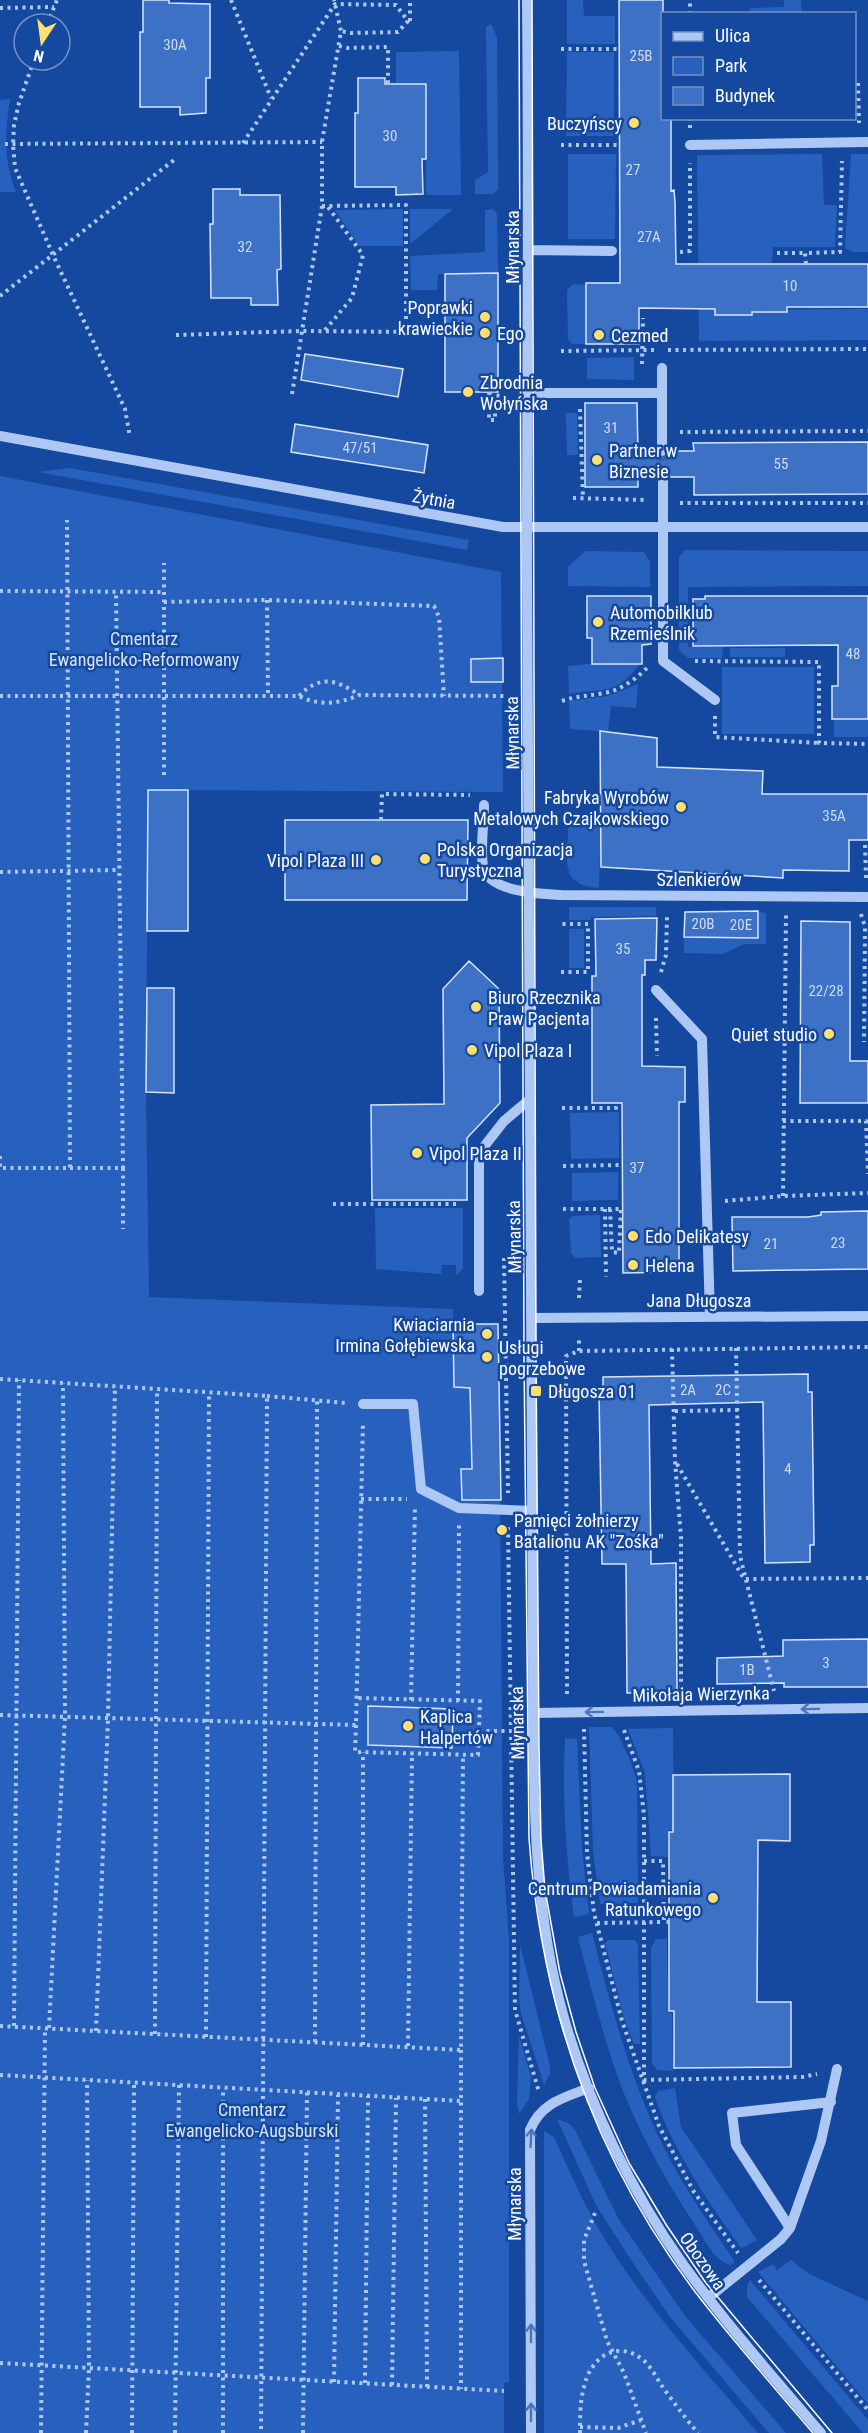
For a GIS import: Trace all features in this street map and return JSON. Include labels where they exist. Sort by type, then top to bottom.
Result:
[{"type":"street","name":"Młynarska","points":[[527,0],[529,1100],[537,1846],[543,1923],[566,2026],[589,2088],[544,2108],[536,2117],[530,2130],[531,2433]]},
{"type":"street","points":[[690,145],[864,142]]},
{"type":"street","points":[[528,250],[612,251]]},
{"type":"street","points":[[662,368],[662,452]]},
{"type":"street","points":[[528,393],[662,393]]},
{"type":"street","name":"Żytnia","points":[[0,436],[503,527],[868,526]]},
{"type":"street","points":[[663,477],[663,661],[715,700]]},
{"type":"street","points":[[484,805],[483,867],[486,874],[492,879],[530,894]]},
{"type":"street","name":"Szlenkierów","points":[[530,894],[868,897]]},
{"type":"street","points":[[656,990],[702,1039],[710,1317]]},
{"type":"street","points":[[479,1291],[479,1153],[485,1142],[504,1121],[529,1100]]},
{"type":"street","name":"Jana Długosza","points":[[531,1318],[868,1316]]},
{"type":"street","points":[[363,1404],[413,1404],[421,1489],[459,1508],[532,1511]]},
{"type":"street","name":"Mikołaja Wierzynka","points":[[534,1713],[868,1708]]},
{"type":"street","points":[[708,2298],[781,2239],[790,2228],[821,2141],[837,2069]]},
{"type":"street","name":"Obozowa","points":[[589,2088],[617,2151],[648,2209],[681,2262],[708,2298],[821,2433]]},
{"type":"street","points":[[790,2228],[736,2145],[732,2113],[831,2102]]},
{"type":"path","points":[[52,12],[57,0]]},
{"type":"path","points":[[231,0],[271,99]]},
{"type":"path","points":[[410,0],[410,21]]},
{"type":"path","points":[[243,143],[335,2]]},
{"type":"path","points":[[292,394],[301,331],[325,206],[322,142],[341,31],[335,2]]},
{"type":"path","points":[[335,2],[396,5],[408,21],[398,32],[351,33],[341,31]]},
{"type":"path","points":[[0,8],[54,7]]},
{"type":"path","points":[[339,46],[348,48],[388,47],[388,85]]},
{"type":"path","points":[[561,49],[617,49]]},
{"type":"path","points":[[30,72],[19,103],[13,144],[15,168],[125,409],[130,437]]},
{"type":"path","points":[[858,83],[864,142]]},
{"type":"path","points":[[5,144],[322,142]]},
{"type":"path","points":[[777,253],[840,252],[843,143]]},
{"type":"path","points":[[561,145],[619,145]]},
{"type":"path","points":[[680,252],[690,251],[690,145]]},
{"type":"path","points":[[0,296],[174,160]]},
{"type":"path","points":[[325,206],[406,205],[406,332]]},
{"type":"path","points":[[325,206],[363,255],[352,298],[325,331]]},
{"type":"path","points":[[805,253],[806,264]]},
{"type":"path","points":[[642,394],[643,318]]},
{"type":"path","points":[[176,334],[301,331],[416,332]]},
{"type":"path","points":[[561,351],[868,349]]},
{"type":"path","points":[[495,395],[495,420],[489,420],[489,394],[502,396]]},
{"type":"path","points":[[580,402],[583,499]]},
{"type":"path","points":[[662,433],[868,430]]},
{"type":"path","points":[[573,498],[643,499],[662,504],[868,503]]},
{"type":"path","points":[[67,520],[70,1168]]},
{"type":"path","points":[[164,563],[164,775]]},
{"type":"path","points":[[0,591],[164,592]]},
{"type":"path","points":[[116,592],[123,1229]]},
{"type":"path","points":[[164,602],[267,600],[434,606],[438,617],[444,696]]},
{"type":"path","points":[[267,600],[268,696]]},
{"type":"path","points":[[562,701],[577,695],[606,693],[625,684],[653,663],[663,661],[675,652],[689,662],[819,662],[819,743]]},
{"type":"path","points":[[298,696],[310,684],[329,681],[347,686],[359,695]]},
{"type":"path","points":[[0,696],[298,696],[309,701],[328,703],[345,702],[359,695],[507,696]]},
{"type":"path","points":[[715,700],[715,737],[868,744]]},
{"type":"path","points":[[381,820],[382,794],[472,795]]},
{"type":"path","points":[[0,872],[118,870]]},
{"type":"path","points":[[783,1196],[786,897]]},
{"type":"path","points":[[858,909],[865,927],[864,1042]]},
{"type":"path","points":[[561,924],[588,924],[588,972],[561,972]]},
{"type":"path","points":[[562,1108],[616,1108],[616,1103]]},
{"type":"path","points":[[783,1121],[866,1121],[868,1174]]},
{"type":"path","points":[[0,1155],[0,1168],[123,1168]]},
{"type":"path","points":[[562,1166],[623,1165]]},
{"type":"path","points":[[724,1212],[724,1201],[868,1193]]},
{"type":"path","points":[[333,1204],[479,1204]]},
{"type":"path","points":[[563,1209],[608,1209],[622,1209],[620,1253],[612,1252],[608,1209]]},
{"type":"path","points":[[606,1277],[608,1209]]},
{"type":"path","points":[[504,1258],[508,1356],[515,2010],[539,2093]]},
{"type":"path","points":[[579,1298],[580,1277]]},
{"type":"path","points":[[579,1336],[579,1351]]},
{"type":"path","points":[[868,1347],[579,1351],[564,1356],[567,1696],[576,1700],[577,1722],[584,1723],[587,1853],[597,1923],[622,2021],[659,2126],[694,2192],[747,2266],[868,2410]]},
{"type":"path","points":[[736,1348],[740,1556],[778,1709]]},
{"type":"path","points":[[672,1349],[675,1461],[681,1538],[682,1710]]},
{"type":"path","points":[[0,1379],[363,1404],[356,1698],[356,1725],[355,1752],[478,1755],[480,1701],[356,1698]]},
{"type":"path","points":[[14,2026],[19,1380]]},
{"type":"path","points":[[41,2433],[44,2078],[64,1716],[63,1383]]},
{"type":"path","points":[[96,2031],[108,1718],[115,1386]]},
{"type":"path","points":[[155,2034],[157,1389]]},
{"type":"path","points":[[206,2037],[209,1392]]},
{"type":"path","points":[[261,2433],[267,1396]]},
{"type":"path","points":[[315,2042],[317,1400]]},
{"type":"path","points":[[675,1411],[738,1410]]},
{"type":"path","points":[[675,1461],[744,1579]]},
{"type":"path","points":[[361,1499],[415,1500],[411,1700]]},
{"type":"path","points":[[458,1701],[459,1508]]},
{"type":"path","points":[[744,1579],[868,1578]]},
{"type":"path","points":[[0,1715],[356,1725]]},
{"type":"path","points":[[617,1724],[624,1730],[639,1771],[644,1815],[644,2080]]},
{"type":"path","points":[[479,1731],[512,1731]]},
{"type":"path","points":[[363,1752],[363,2044]]},
{"type":"path","points":[[408,2047],[412,1753]]},
{"type":"path","points":[[462,2389],[463,1755]]},
{"type":"path","points":[[597,1923],[667,1922],[663,1861],[644,1861]]},
{"type":"path","points":[[0,2026],[461,2050]]},
{"type":"path","points":[[644,2080],[802,2076],[837,2069]]},
{"type":"path","points":[[0,2075],[461,2101]]},
{"type":"path","points":[[86,2433],[89,2368],[87,2080]]},
{"type":"path","points":[[132,2433],[134,2083]]},
{"type":"path","points":[[175,2433],[179,2085]]},
{"type":"path","points":[[223,2088],[223,2433]]},
{"type":"path","points":[[303,2433],[307,2092]]},
{"type":"path","points":[[334,2382],[338,2094]]},
{"type":"path","points":[[365,2383],[368,2096]]},
{"type":"path","points":[[392,2385],[396,2098]]},
{"type":"path","points":[[425,2099],[427,2387]]},
{"type":"path","points":[[595,2212],[587,2229],[583,2251],[597,2313],[607,2342],[624,2373],[646,2433]]},
{"type":"path","points":[[580,2433],[586,2378],[601,2358],[612,2350],[624,2351],[642,2359],[699,2433]]},
{"type":"path","points":[[0,2363],[504,2391]]},
{"type":"path","points":[[580,2427],[618,2428],[641,2420]]},
{"type":"green space","points":[[567,0],[583,0],[584,16],[615,16],[615,44],[567,44]]},
{"type":"green space","points":[[784,0],[801,0],[802,12],[750,12],[750,8],[784,7]]},
{"type":"green space","points":[[491,24],[497,37],[498,189],[493,194],[475,194],[475,180],[488,172],[486,27]]},
{"type":"green space","points":[[459,51],[461,195],[426,195],[426,84],[396,84],[396,52]]},
{"type":"green space","points":[[567,52],[614,52],[614,136],[566,136]]},
{"type":"green space","points":[[10,99],[6,146],[9,169],[16,192],[0,192],[0,100]]},
{"type":"green space","points":[[568,154],[616,154],[615,239],[568,239]]},
{"type":"green space","points":[[822,154],[824,205],[837,205],[835,247],[773,247],[772,264],[713,265],[713,310],[868,309],[868,340],[699,341],[697,155]]},
{"type":"green space","points":[[851,154],[868,154],[868,252],[853,252],[845,248]]},
{"type":"green space","points":[[403,209],[403,246],[359,246],[335,210]]},
{"type":"green space","points":[[410,209],[453,209],[410,244]]},
{"type":"green space","points":[[493,209],[497,214],[498,273],[438,274],[437,290],[411,290],[410,256],[485,252],[485,210]]},
{"type":"green space","points":[[573,284],[586,285],[586,344],[572,344],[568,339],[567,290]]},
{"type":"green space","points":[[634,357],[634,380],[587,379],[587,358]]},
{"type":"green space","points":[[566,413],[577,413],[578,455],[567,455]]},
{"type":"green space","points":[[70,468],[469,540],[467,550],[38,472]]},
{"type":"green space","name":"Cmentarz Ewangelicko-Augsburski","points":[[0,476],[501,572],[503,792],[148,790],[146,1092],[149,1297],[453,1309],[454,1369],[499,1368],[503,1857],[509,1941],[509,2382],[504,2383],[504,2433],[0,2433]]},
{"type":"green space","points":[[684,550],[868,551],[868,586],[688,587],[688,647],[723,647],[722,658],[688,658],[679,650],[679,558]]},
{"type":"green space","points":[[585,551],[644,552],[650,562],[650,587],[568,586],[568,567]]},
{"type":"green space","points":[[730,648],[785,648],[785,657],[730,657]]},
{"type":"green space","points":[[640,664],[615,687],[569,694],[568,666]]},
{"type":"green space","points":[[722,667],[814,667],[814,734],[722,734]]},
{"type":"green space","points":[[638,684],[636,708],[611,706],[608,732],[570,729],[569,701],[607,696]]},
{"type":"green space","points":[[834,717],[868,717],[868,737],[834,737]]},
{"type":"green space","points":[[601,819],[599,888],[586,886],[571,876],[568,869],[567,850],[568,828],[584,820]]},
{"type":"green space","points":[[569,907],[656,907],[656,916],[591,917],[591,920],[569,920]]},
{"type":"green space","points":[[758,912],[766,913],[766,944],[744,944],[723,954],[684,953],[684,937],[757,938]]},
{"type":"green space","points":[[569,929],[584,929],[584,968],[569,968]]},
{"type":"green space","points":[[619,1112],[619,1158],[571,1159],[570,1113]]},
{"type":"green space","points":[[618,1172],[618,1200],[572,1201],[572,1173]]},
{"type":"green space","points":[[375,1208],[463,1208],[463,1269],[456,1275],[456,1265],[442,1265],[441,1274],[376,1269]]},
{"type":"green space","points":[[600,1215],[601,1257],[575,1258],[571,1253],[569,1219],[573,1216]]},
{"type":"green space","points":[[589,1727],[612,1727],[619,1736],[631,1762],[637,1782],[638,1903],[600,1904],[593,1850]]},
{"type":"green space","points":[[673,1728],[674,1830],[668,1830],[668,1857],[651,1856],[645,1773],[628,1729]]},
{"type":"green space","points":[[565,1738],[577,1739],[582,1849],[589,1914],[574,1917],[565,1828]]},
{"type":"green space","points":[[592,1933],[619,2033],[645,2105],[663,2146],[682,2180],[735,2262],[730,2265],[710,2248],[656,2160],[630,2109],[604,2034],[578,1937]]},
{"type":"green space","points":[[656,1939],[667,1939],[668,2012],[672,2013],[673,2071],[657,2070],[652,2063],[651,1948]]},
{"type":"green space","points":[[608,1940],[635,1940],[638,1945],[640,2044],[634,2044],[624,2018],[605,1943]]},
{"type":"green space","points":[[520,1944],[550,2066],[550,2074],[544,2085],[521,2013],[519,2000]]},
{"type":"green space","points":[[519,2036],[531,2077],[529,2099],[519,2114],[517,2104]]},
{"type":"green space","points":[[675,2088],[681,2127],[757,2240],[741,2248],[693,2176],[663,2118],[655,2098],[658,2091]]},
{"type":"green space","points":[[557,2119],[570,2124],[575,2130],[618,2218],[685,2316],[786,2433],[769,2433],[670,2317],[596,2205]]},
{"type":"green space","points":[[544,2131],[554,2137],[585,2204],[643,2295],[758,2433],[544,2433]]},
{"type":"green space","points":[[791,2260],[809,2274],[868,2301],[868,2404],[758,2272],[773,2264],[777,2270]]},
{"type":"green space","points":[[750,2280],[868,2420],[868,2433],[863,2433],[747,2297],[747,2286]]},
{"type":"building","points":[[143,0],[210,4],[210,78],[206,78],[206,113],[180,115],[180,107],[140,107],[140,32],[143,32]]},
{"type":"building","points":[[619,0],[663,0],[661,120],[671,120],[671,191],[674,190],[675,202],[676,264],[868,264],[868,307],[787,307],[787,312],[752,312],[752,315],[715,315],[715,309],[639,308],[639,344],[586,344],[586,283],[620,283]]},
{"type":"building","points":[[358,78],[385,78],[385,84],[426,84],[426,159],[422,159],[423,194],[396,195],[396,187],[355,187],[355,113],[358,113]]},
{"type":"building","points":[[213,189],[240,189],[240,195],[280,195],[281,269],[277,270],[278,305],[251,305],[251,298],[211,298],[210,224],[213,224]]},
{"type":"building","points":[[498,273],[498,392],[445,392],[445,274]]},
{"type":"building","points":[[305,354],[403,369],[398,397],[301,380]]},
{"type":"building","points":[[585,403],[637,403],[638,452],[655,452],[661,458],[666,457],[669,451],[694,451],[693,443],[868,442],[868,494],[694,495],[694,477],[670,477],[669,473],[664,470],[659,471],[656,477],[638,478],[638,487],[585,487]]},
{"type":"building","points":[[295,424],[428,445],[424,473],[291,452]]},
{"type":"building","points":[[587,596],[651,596],[651,644],[642,645],[642,664],[592,664],[592,638],[587,638]]},
{"type":"building","points":[[705,596],[868,596],[868,719],[832,719],[832,686],[838,686],[838,645],[693,646],[693,599],[705,599]]},
{"type":"building","points":[[503,658],[503,682],[471,682],[471,659]]},
{"type":"building","name":"Fabryka Wyrobów Metalowych Czajkowskiego","points":[[600,731],[657,738],[657,767],[763,771],[762,794],[868,794],[868,840],[849,840],[849,871],[783,870],[783,878],[601,867]]},
{"type":"building","points":[[148,790],[188,790],[188,931],[147,931]]},
{"type":"building","name":"Vipol Plaza III","points":[[285,820],[468,820],[467,900],[285,900]]},
{"type":"building","points":[[758,911],[758,938],[684,937],[685,912]]},
{"type":"building","points":[[657,918],[656,960],[645,960],[645,975],[642,975],[642,1066],[685,1067],[685,1102],[679,1102],[679,1272],[623,1273],[622,1103],[592,1103],[592,976],[596,976],[595,919]]},
{"type":"building","points":[[801,921],[850,922],[850,1061],[868,1061],[868,1103],[800,1103]]},
{"type":"building","points":[[469,961],[499,989],[500,1103],[467,1138],[467,1200],[372,1200],[371,1105],[444,1104],[443,989]]},
{"type":"building","points":[[147,988],[174,988],[174,1093],[146,1092]]},
{"type":"building","points":[[868,1211],[868,1269],[733,1271],[732,1217],[808,1217],[821,1215],[821,1212]]},
{"type":"building","points":[[453,1324],[498,1324],[501,1500],[462,1500],[461,1469],[472,1469],[470,1388],[454,1387]]},
{"type":"building","points":[[808,1374],[808,1392],[812,1392],[814,1545],[810,1545],[810,1562],[765,1563],[763,1402],[649,1405],[651,1564],[676,1563],[677,1692],[627,1693],[626,1564],[602,1564],[599,1394],[603,1395],[603,1377]]},
{"type":"building","points":[[868,1639],[868,1687],[784,1687],[784,1683],[717,1684],[717,1658],[783,1656],[783,1640]]},
{"type":"building","name":"Kaplica Halpertów","points":[[368,1706],[453,1709],[452,1748],[368,1745]]},
{"type":"building","name":"Centrum Powiadamiania Ratunkowego","points":[[790,1774],[790,1841],[758,1840],[757,2002],[791,2002],[791,2067],[674,2068],[674,2011],[669,2011],[669,1832],[673,1832],[673,1775]]},
{"type":"tunnel","points":[[662,451],[663,477]]},
{"type":"tram line","points":[[519,0],[524,1356],[529,1838],[535,1900],[560,2020],[579,2078],[602,2134],[629,2189],[660,2242],[696,2293],[813,2433]]},
{"type":"tram line","points":[[532,0],[536,1356],[539,1747],[541,1840],[545,1890],[560,1973],[576,2032],[595,2088],[629,2163],[667,2226],[706,2283],[832,2433]]},
{"type":"place","name":"Buczyńscy","points":[[634,123]]},
{"type":"place","name":"Poprawki krawieckie","points":[[485,317]]},
{"type":"place","name":"Ego","points":[[485,333]]},
{"type":"place","name":"Cezmed","points":[[599,335]]},
{"type":"place","name":"Zbrodnia Wołyńska","points":[[468,392]]},
{"type":"place","name":"Partner w Biznesie","points":[[597,460]]},
{"type":"place","name":"Automobilklub Rzemieślnik","points":[[598,622]]},
{"type":"place","name":"Fabryka Wyrobów Metalowych Czajkowskiego","points":[[681,807]]},
{"type":"place","name":"Polska Organizacja Turystyczna","points":[[425,859]]},
{"type":"place","name":"Vipol Plaza III","points":[[376,860]]},
{"type":"place","name":"Biuro Rzecznika Praw Pacjenta","points":[[476,1007]]},
{"type":"place","name":"Quiet studio","points":[[829,1034]]},
{"type":"place","name":"Vipol Plaza I","points":[[472,1050]]},
{"type":"place","name":"Vipol Plaza II","points":[[417,1153]]},
{"type":"place","name":"Edo Delikatesy","points":[[633,1236]]},
{"type":"place","name":"Helena","points":[[633,1265]]},
{"type":"place","name":"Kwiaciarnia Irmina Gołębiewska","points":[[487,1334]]},
{"type":"place","name":"Usługi pogrzebowe","points":[[487,1357]]},
{"type":"place","name":"Długosza 01","points":[[536,1391]]},
{"type":"place","name":"Pamięci żołnierzy Batalionu AK \"Zośka\"","points":[[502,1530]]},
{"type":"place","name":"Kaplica Halpertów","points":[[408,1726]]},
{"type":"place","name":"Centrum Powiadamiania Ratunkowego","points":[[713,1898]]},
{"type":"park label","name":"Cmentarz Ewangelicko-Reformowany","points":[[144,648]]}]
